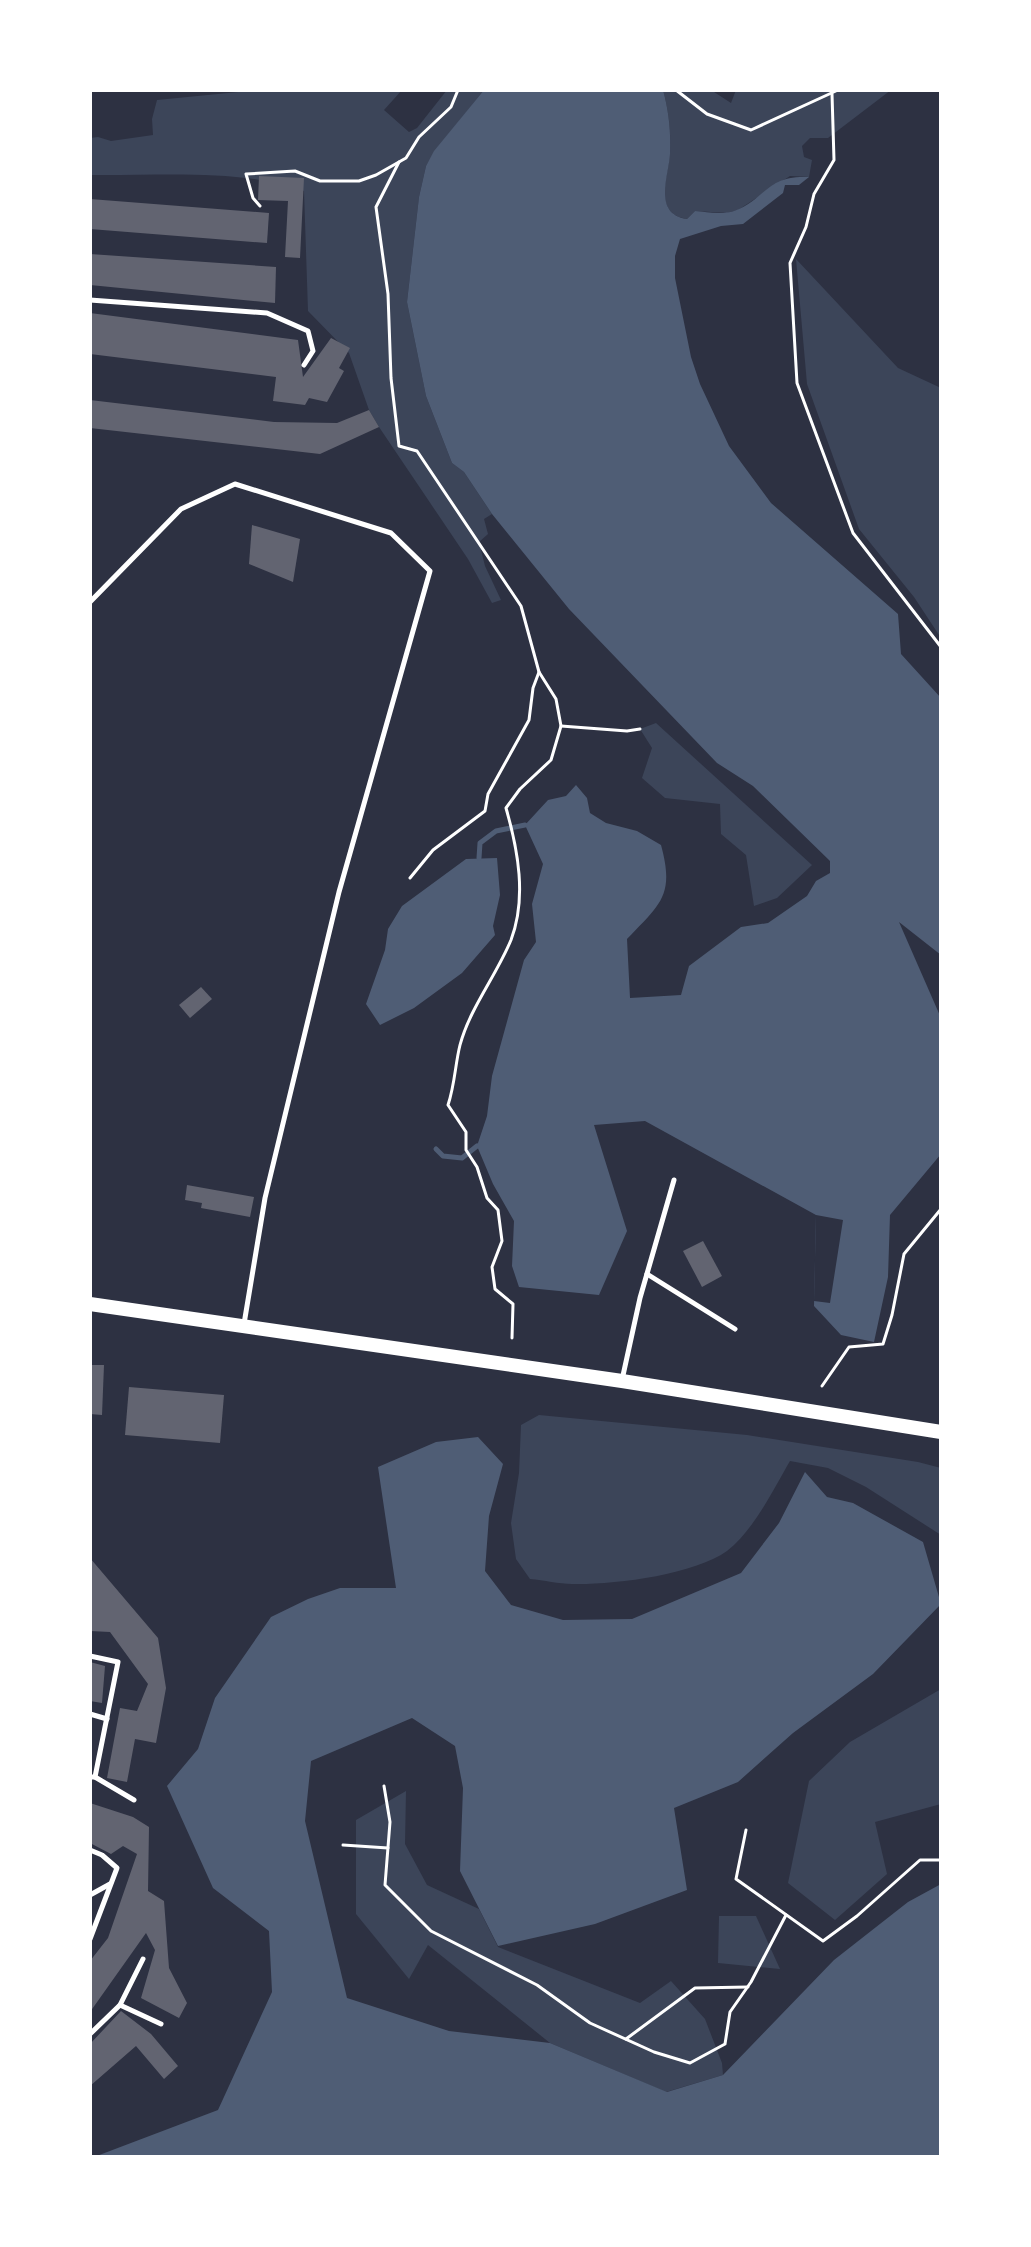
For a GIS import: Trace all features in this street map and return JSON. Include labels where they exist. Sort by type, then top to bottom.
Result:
[{"type":"main road","points":[[93,1302],[941,1432]]},
{"type":"lane","points":[[90,300],[267,313],[308,331],[313,351],[304,365]]},
{"type":"lane","points":[[90,602],[181,509],[235,484],[391,533],[430,571],[339,892],[265,1198],[243,1327]]},
{"type":"lane","points":[[622,1381],[647,1274],[674,1180]]},
{"type":"lane","points":[[647,1274],[735,1329]]},
{"type":"lane","points":[[90,1656],[118,1662],[92,1777],[134,1800]]},
{"type":"lane","points":[[90,1714],[107,1719]]},
{"type":"lane","points":[[90,1850],[102,1855],[117,1868],[90,1939]]},
{"type":"lane","points":[[90,1895],[111,1883]]},
{"type":"lane","points":[[90,2034],[120,2005],[143,1959]]},
{"type":"lane","points":[[120,2005],[161,2024]]},
{"type":"path","points":[[260,206],[253,198],[246,174],[295,171],[320,181],[359,181],[406,158],[419,137],[451,107],[458,90]]},
{"type":"path","points":[[676,90],[707,114],[751,130],[838,90]]},
{"type":"path","points":[[832,94],[834,160],[814,194],[806,227],[790,263],[797,383],[853,533],[941,647]]},
{"type":"path","points":[[399,162],[376,207],[388,294],[391,378],[399,446],[417,451],[521,606],[539,672],[556,699],[561,726],[551,760],[520,789],[506,808],[520,874],[519,912],[510,941],[460,1045],[456,1082],[448,1105],[466,1132],[466,1150],[477,1167],[487,1198],[498,1210],[502,1241],[492,1267],[495,1289],[513,1304],[512,1338]]},
{"type":"path","points":[[410,878],[433,850],[485,811],[488,794],[529,720],[533,688],[539,672]]},
{"type":"path","points":[[561,726],[627,731],[640,729]]},
{"type":"path","points":[[822,1386],[849,1347],[883,1344],[904,1254],[941,1209]]},
{"type":"path","points":[[384,1786],[390,1822],[385,1885],[431,1931],[537,1985],[590,2023],[654,2052],[690,2063],[725,2044],[730,2012],[748,1987],[786,1915]]},
{"type":"path","points":[[746,1830],[736,1879],[823,1941],[857,1916],[920,1860],[941,1860]]},
{"type":"path","points":[[343,1845],[388,1848]]},
{"type":"path","points":[[626,2039],[695,1988],[748,1987]]},
{"type":"shaded area","points":[[258,90],[402,90],[384,110],[409,132],[417,128],[447,90],[484,90],[426,166],[419,197],[407,302],[426,396],[452,463],[464,472],[492,514],[484,519],[488,534],[479,542],[485,566],[501,600],[492,603],[468,559],[379,427],[369,410],[349,353],[308,311],[304,191],[227,176],[90,175],[90,138],[111,141],[153,135],[152,119],[157,100]]},
{"type":"shaded area","points":[[484,90],[663,90],[670,138],[666,202],[676,216],[687,219],[695,211],[734,211],[783,180],[809,177],[799,185],[785,185],[783,193],[743,224],[721,226],[680,239],[675,256],[675,278],[691,357],[729,446],[771,503],[898,614],[901,654],[941,698],[941,955],[899,922],[941,1018],[941,1154],[890,1215],[888,1277],[874,1342],[841,1335],[814,1306],[816,1215],[645,1121],[594,1125],[627,1231],[599,1295],[519,1287],[512,1266],[514,1221],[493,1184],[477,1146],[487,1116],[492,1076],[524,960],[536,942],[532,904],[543,864],[525,825],[548,800],[566,796],[576,785],[587,798],[590,813],[606,823],[637,831],[661,845],[666,876],[662,898],[627,939],[630,998],[681,995],[689,966],[741,927],[768,923],[807,896],[816,881],[830,873],[830,861],[753,786],[717,763],[569,609],[492,514],[464,472],[452,463],[426,396],[407,302],[419,197],[426,166],[434,151]]},
{"type":"shaded area","points":[[663,90],[711,90],[731,103],[736,90],[891,90],[828,138],[810,138],[802,146],[804,157],[812,160],[809,177],[790,176],[738,210],[727,213],[695,211],[687,219],[676,216],[666,202],[670,138]]},
{"type":"shaded area","points":[[796,259],[898,368],[941,388],[941,638],[914,597],[859,529],[807,384]]},
{"type":"shaded area","points":[[656,723],[812,865],[777,898],[754,906],[746,855],[721,834],[720,804],[665,798],[642,778],[652,748],[640,729]]},
{"type":"shaded area","points":[[497,858],[500,895],[493,926],[495,935],[462,973],[414,1008],[380,1025],[366,1004],[385,950],[388,929],[402,906],[466,859]]},
{"type":"shaded area","points":[[539,1415],[747,1435],[941,1468],[941,1535],[866,1487],[828,1468],[790,1461],[746,1532],[727,1551],[712,1559],[674,1572],[609,1583],[567,1584],[530,1579],[516,1559],[511,1523],[519,1473],[521,1425]]},
{"type":"shaded area","points":[[478,1437],[503,1464],[489,1516],[485,1571],[511,1605],[563,1620],[632,1619],[741,1573],[779,1523],[805,1472],[827,1497],[853,1503],[923,1542],[941,1604],[873,1674],[793,1733],[738,1782],[674,1808],[687,1890],[595,1924],[498,1946],[460,1871],[463,1788],[455,1746],[412,1718],[311,1761],[305,1821],[347,1998],[449,2031],[550,2043],[667,2092],[723,2075],[834,1960],[908,1902],[941,1884],[941,2157],[94,2157],[218,2110],[272,1992],[269,1931],[213,1888],[167,1786],[198,1749],[215,1698],[271,1617],[340,1588],[396,1588],[378,1467],[436,1442]]},
{"type":"shaded area","points":[[941,1689],[941,1804],[875,1822],[887,1874],[835,1920],[788,1883],[809,1781],[850,1742]]},
{"type":"shaded area","points":[[406,1791],[405,1844],[427,1885],[479,1909],[498,1947],[640,2003],[671,1981],[705,2019],[722,2063],[723,2075],[666,2092],[550,2043],[428,1945],[409,1979],[356,1914],[356,1820]]},
{"type":"shaded area","points":[[719,1916],[756,1916],[780,1969],[718,1963]]},
{"type":"pier","points":[[816,1215],[843,1220],[830,1303],[814,1301]]},
{"type":"building","points":[[259,176],[304,178],[300,258],[285,257],[288,201],[258,200]]},
{"type":"building","points":[[90,199],[269,213],[267,243],[90,229]]},
{"type":"building","points":[[90,254],[276,267],[275,303],[90,285]]},
{"type":"building","points":[[90,313],[298,340],[303,377],[331,338],[350,348],[339,368],[344,371],[327,402],[309,398],[305,405],[273,401],[276,377],[90,354]]},
{"type":"building","points":[[90,400],[274,422],[337,423],[369,410],[379,427],[320,454],[90,428]]},
{"type":"building","points":[[252,525],[300,539],[293,582],[249,564]]},
{"type":"building","points":[[201,987],[212,999],[190,1018],[179,1005]]},
{"type":"building","points":[[187,1185],[254,1197],[250,1217],[201,1208],[202,1203],[185,1200]]},
{"type":"building","points":[[703,1241],[722,1276],[702,1287],[683,1251]]},
{"type":"building","points":[[90,1365],[104,1365],[102,1415],[90,1414]]},
{"type":"building","points":[[129,1387],[224,1395],[220,1443],[125,1435]]},
{"type":"building","points":[[90,1558],[158,1638],[166,1688],[156,1743],[135,1739],[127,1782],[107,1778],[120,1708],[137,1711],[148,1684],[110,1632],[90,1631]]},
{"type":"building","points":[[90,1662],[105,1666],[102,1703],[90,1701]]},
{"type":"building","points":[[90,1803],[133,1817],[149,1827],[148,1891],[164,1901],[169,1968],[187,2003],[179,2018],[141,1998],[155,1950],[146,1933],[90,2012],[90,1961],[108,1938],[137,1854],[123,1846],[111,1854],[90,1843]]},
{"type":"building","points":[[121,2011],[151,2034],[178,2066],[164,2079],[136,2046],[90,2086],[90,2044]]},
{"type":"waterway","points":[[479,858],[480,843],[496,831],[525,825]]},
{"type":"waterway","points":[[436,1149],[443,1156],[462,1158],[477,1146]]}]
